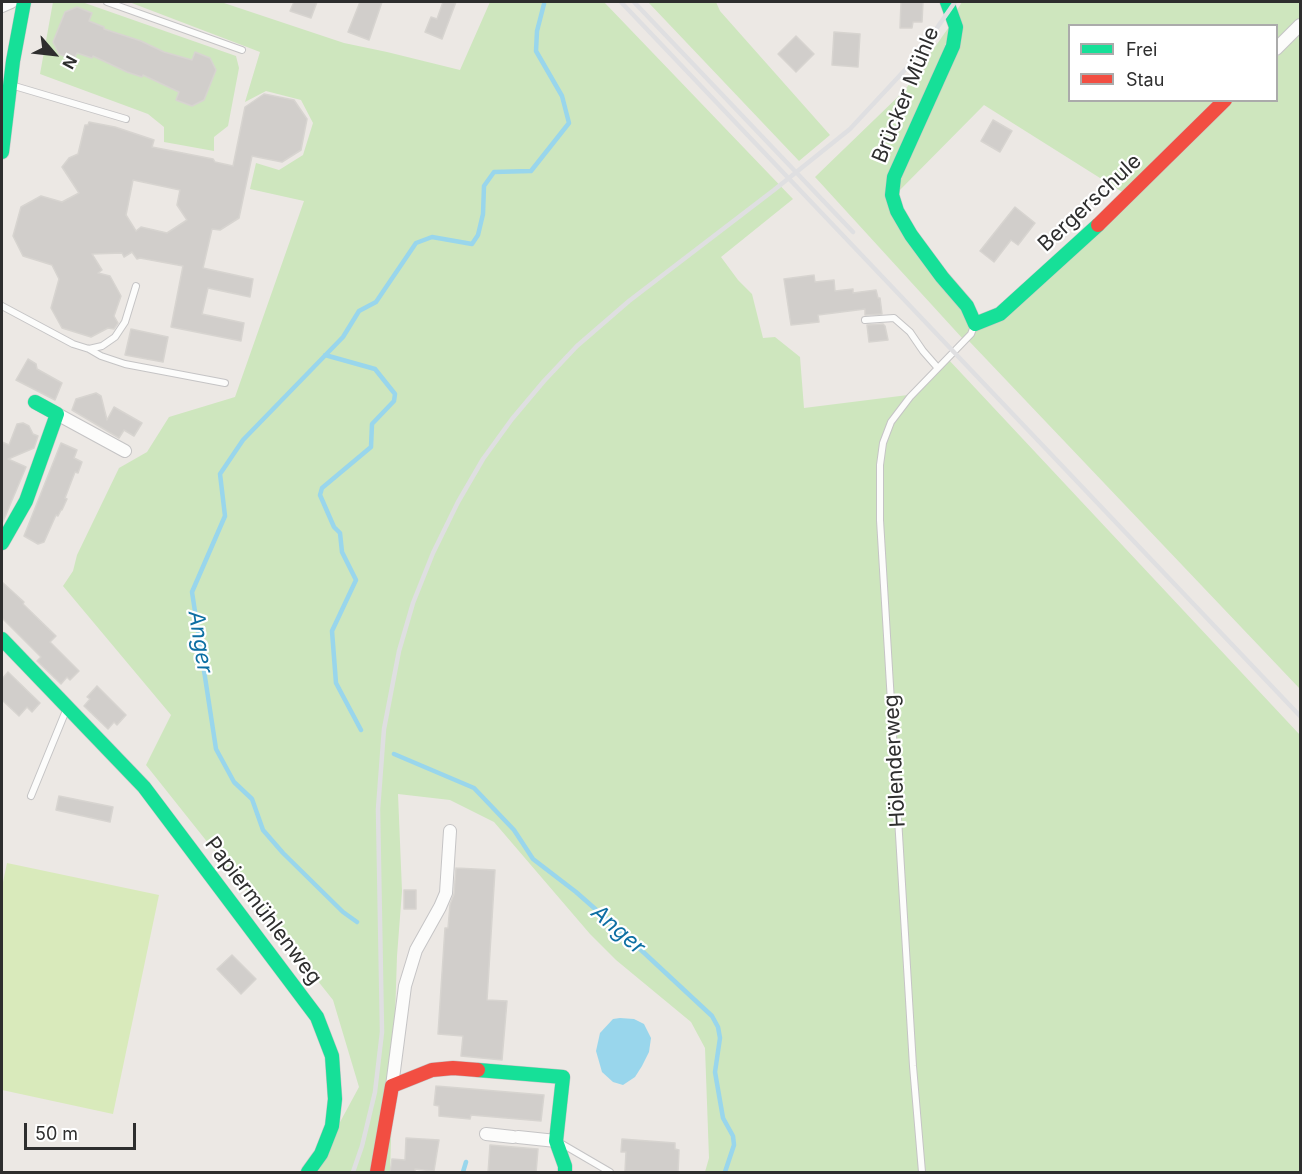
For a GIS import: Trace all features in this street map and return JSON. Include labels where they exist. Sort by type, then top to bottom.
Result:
[{"type":"street","points":[[2,6],[11,2]]},
{"type":"street","points":[[2,152],[10,85],[24,2]]},
{"type":"street","name":"Brücker Mühle","points":[[947,2],[956,27],[953,46],[894,177],[892,195],[897,211],[911,235],[942,278],[967,306],[975,324]]},
{"type":"street","points":[[1278,47],[1300,26]]},
{"type":"street","name":"Bergerschule","points":[[975,324],[1000,314],[1064,257],[1129,197],[1223,102]]},
{"type":"street","points":[[35,402],[125,452]]},
{"type":"street","points":[[2,543],[26,501],[57,414]]},
{"type":"street","name":"Papiermühlenweg","points":[[2,639],[144,788],[317,1017],[332,1056],[335,1098],[332,1126],[321,1154],[308,1173]]},
{"type":"street","points":[[377,1173],[392,1086],[405,986],[416,950],[446,893],[450,831]]},
{"type":"street","points":[[392,1086],[432,1070],[453,1068],[563,1077],[556,1141],[565,1166],[565,1173]]},
{"type":"street","points":[[486,1134],[556,1141]]},
{"type":"lane","points":[[107,2],[242,50]]},
{"type":"lane","points":[[10,85],[126,119]]},
{"type":"lane","points":[[88,349],[102,346],[115,337],[125,322],[136,286]]},
{"type":"lane","points":[[2,306],[101,357],[225,383]]},
{"type":"lane","points":[[865,320],[894,318],[910,332],[937,367]]},
{"type":"lane","name":"Hölenderweg","points":[[922,1173],[913,1066],[880,520],[880,465],[883,443],[891,422],[937,367],[971,334],[975,324]]},
{"type":"lane","points":[[31,796],[68,708]]},
{"type":"lane","points":[[556,1141],[610,1173]]},
{"type":"green space","points":[[53,2],[82,2],[236,56],[239,68],[228,126],[214,137],[214,151],[164,142],[164,127],[148,114],[40,74]]},
{"type":"green space","points":[[129,2],[221,2],[344,43],[460,70],[490,2],[604,2],[793,199],[721,257],[752,294],[763,338],[775,337],[800,357],[804,408],[908,395],[890,421],[882,442],[883,465],[886,443],[894,423],[912,398],[948,359],[1300,735],[1300,1172],[705,1172],[709,1158],[705,1048],[691,1022],[616,960],[590,934],[494,822],[450,800],[398,794],[402,891],[397,956],[390,1172],[313,1172],[359,1087],[333,1000],[146,765],[171,715],[63,586],[73,571],[77,555],[119,468],[147,452],[169,417],[235,397],[304,201],[250,189],[256,163],[279,170],[303,155],[313,123],[301,100],[266,91],[245,102],[260,52]]},
{"type":"green space","points":[[648,2],[716,2],[720,11],[830,135],[799,161]]},
{"type":"green space","points":[[962,2],[1300,2],[1300,20],[1278,43],[1278,24],[1068,24],[1068,102],[1219,102],[1127,195],[984,105],[895,195],[957,10]]},
{"type":"green space","points":[[951,24],[954,28],[890,195],[973,324],[963,339],[815,177],[905,90]]},
{"type":"green space","points":[[1300,34],[1300,689],[968,340],[977,326],[1230,102],[1278,102],[1278,56]]},
{"type":"green space","points":[[7,863],[159,895],[113,1114],[2,1090],[2,887]]},
{"type":"water","points":[[613,1019],[634,1019],[644,1024],[651,1038],[649,1052],[642,1066],[635,1077],[623,1085],[613,1082],[602,1072],[596,1051],[600,1033]]},
{"type":"building","points":[[294,2],[317,2],[311,18],[290,11]]},
{"type":"building","points":[[360,2],[382,2],[369,40],[348,32]]},
{"type":"building","points":[[443,2],[456,2],[442,39],[425,32],[431,17],[437,19]]},
{"type":"building","points":[[901,2],[923,2],[922,22],[913,22],[912,28],[900,28]]},
{"type":"building","points":[[77,7],[92,13],[89,21],[104,29],[192,60],[195,52],[210,58],[216,70],[204,100],[192,106],[176,100],[179,92],[143,75],[142,77],[127,72],[93,56],[92,58],[77,53],[74,60],[59,54],[53,42],[65,12]]},
{"type":"building","points":[[834,32],[860,34],[858,67],[832,65]]},
{"type":"building","points":[[796,36],[814,54],[796,72],[778,54]]},
{"type":"building","points":[[264,94],[294,100],[307,119],[301,150],[282,162],[252,156],[239,218],[220,230],[212,229],[203,268],[253,279],[250,297],[208,288],[202,314],[244,323],[241,341],[171,327],[183,266],[137,259],[132,252],[124,257],[122,253],[92,254],[102,270],[98,273],[110,276],[121,296],[114,316],[118,323],[114,329],[108,328],[91,337],[62,328],[51,308],[59,279],[52,265],[23,256],[13,236],[21,207],[41,196],[62,202],[79,193],[62,167],[69,158],[78,154],[85,125],[89,122],[115,127],[154,140],[152,147],[213,159],[215,162],[233,166],[245,107]],"holes":[[[133,180],[180,190],[177,205],[187,220],[167,233],[141,227],[136,231],[126,215]]]},
{"type":"building","points":[[993,120],[1012,131],[1000,152],[981,141]]},
{"type":"building","points":[[1015,207],[1035,223],[1018,245],[1011,240],[994,262],[980,251]]},
{"type":"building","points":[[814,275],[815,282],[834,280],[835,291],[853,289],[853,293],[876,290],[880,298],[882,314],[865,315],[865,309],[818,315],[819,322],[791,325],[784,279]]},
{"type":"building","points":[[883,324],[888,340],[869,342],[867,325]]},
{"type":"building","points":[[131,329],[168,337],[163,362],[125,355]]},
{"type":"building","points":[[28,359],[36,364],[37,369],[62,383],[55,400],[16,380]]},
{"type":"building","points":[[96,393],[101,396],[107,420],[114,407],[142,423],[134,436],[124,430],[119,438],[72,410],[76,399]]},
{"type":"building","points":[[23,423],[38,436],[34,448],[8,459],[26,467],[2,524],[2,442],[9,445],[17,424]]},
{"type":"building","points":[[61,443],[77,450],[74,458],[82,462],[78,473],[75,472],[62,510],[58,516],[56,515],[44,542],[38,544],[24,536]]},
{"type":"building","points":[[2,582],[56,636],[50,642],[79,671],[70,680],[67,677],[61,684],[37,661],[41,657],[2,618]]},
{"type":"building","points":[[8,672],[40,703],[32,712],[27,707],[19,716],[2,700],[2,679]]},
{"type":"building","points":[[97,686],[126,715],[117,725],[114,722],[108,729],[84,706],[90,699],[87,697]]},
{"type":"building","points":[[59,796],[113,807],[110,822],[56,810]]},
{"type":"building","points":[[456,868],[495,870],[487,1000],[507,1001],[502,1060],[461,1056],[463,1036],[438,1034],[445,928],[448,928]]},
{"type":"building","points":[[404,890],[416,890],[416,909],[404,909]]},
{"type":"building","points":[[232,955],[256,979],[241,994],[217,969]]},
{"type":"building","points":[[436,1086],[544,1095],[541,1121],[471,1115],[470,1119],[439,1116],[439,1106],[434,1105]]},
{"type":"building","points":[[406,1138],[439,1140],[434,1171],[415,1169],[415,1173],[390,1173],[392,1159],[405,1160]]},
{"type":"building","points":[[622,1139],[675,1143],[675,1149],[679,1150],[678,1173],[625,1171],[626,1152],[621,1152]]},
{"type":"building","points":[[490,1145],[538,1149],[536,1173],[488,1173]]},
{"type":"waterway","name":"Anger","points":[[357,922],[343,912],[263,830],[252,799],[234,782],[216,749],[192,592],[225,516],[220,474],[243,440],[343,337],[359,311],[376,302],[416,243],[432,237],[472,244],[478,235],[483,214],[484,186],[494,172],[531,171],[569,123],[562,96],[536,51],[537,31],[544,4]]},
{"type":"waterway","name":"Anger","points":[[325,355],[375,369],[395,394],[394,401],[372,424],[371,447],[322,488],[320,495],[334,527],[340,533],[342,552],[356,580],[332,631],[336,683],[361,730]]},
{"type":"waterway","name":"Anger","points":[[394,754],[474,788],[514,830],[533,859],[576,892],[712,1016],[718,1027],[720,1038],[715,1072],[723,1118],[733,1136],[734,1145],[725,1172]]},
{"type":"waterway","name":"Anger","points":[[463,1172],[466,1162]]},
{"type":"railway","points":[[621,2],[1300,716]]},
{"type":"railway","points":[[634,2],[853,232]]},
{"type":"railway","points":[[353,1172],[375,1092],[382,1032],[378,809],[384,729],[399,651],[413,603],[433,553],[458,502],[483,459],[512,419],[577,346],[629,301],[850,129],[916,58],[955,2]]},
{"type":"traffic: fast","points":[[2,152],[13,61],[24,2]]},
{"type":"traffic: fast","points":[[947,2],[956,27],[953,46],[894,177],[892,195],[897,211],[911,235],[967,306],[975,324],[1000,314],[1098,225]]},
{"type":"traffic: fast","points":[[2,543],[26,501],[57,414],[35,402]]},
{"type":"traffic: fast","points":[[2,639],[144,787],[317,1017],[332,1056],[335,1099],[332,1126],[321,1154],[308,1172]]},
{"type":"traffic: fast","points":[[478,1070],[563,1077],[556,1141],[565,1172]]},
{"type":"traffic: jam","points":[[1098,225],[1223,102]]},
{"type":"traffic: jam","points":[[377,1172],[392,1086],[432,1070],[453,1068],[478,1070]]}]
